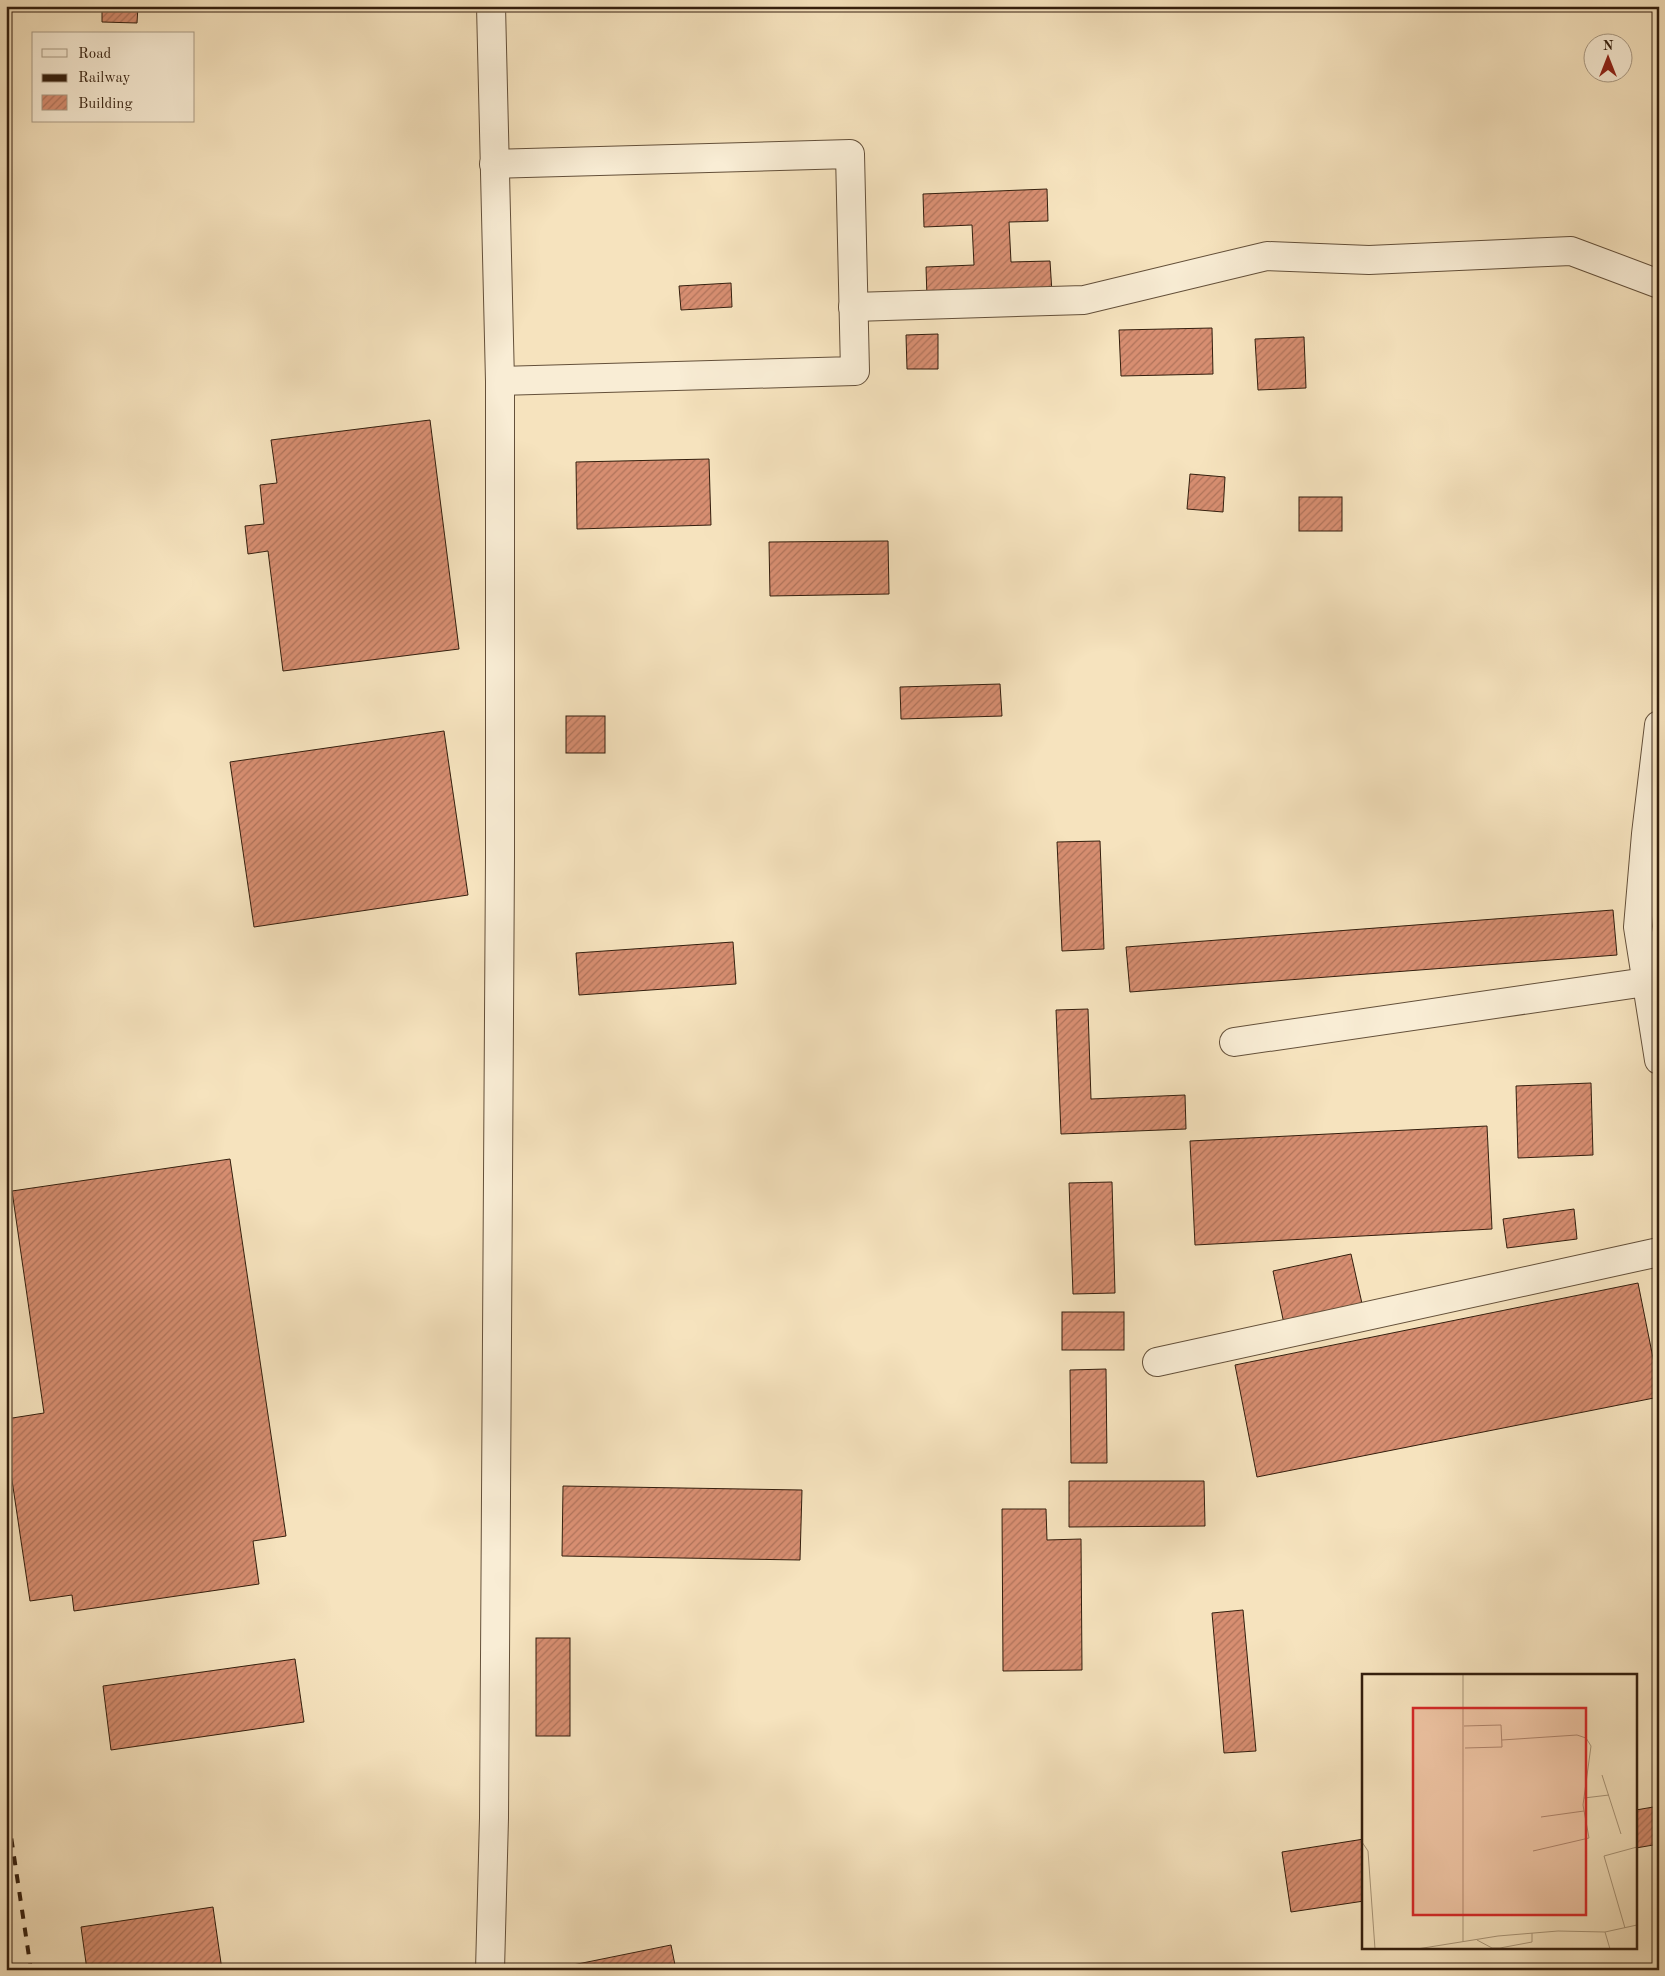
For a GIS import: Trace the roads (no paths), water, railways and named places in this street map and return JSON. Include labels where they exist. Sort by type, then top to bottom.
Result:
[{"type":"lane","points":[[490,1970],[494,1818],[500,857],[500,381],[491,6]]},
{"type":"lane","points":[[494,164],[850,154],[855,371],[500,381]]},
{"type":"lane","points":[[853,307],[1084,300],[1267,256],[1369,260],[1571,250],[1659,284]]},
{"type":"lane","points":[[1659,725],[1651,858],[1638,927],[1659,1060]]},
{"type":"lane","points":[[1234,1042],[1646,982]]},
{"type":"lane","points":[[1157,1362],[1659,1252]]},
{"type":"railway","points":[[6,1803],[31,1970]]}]
